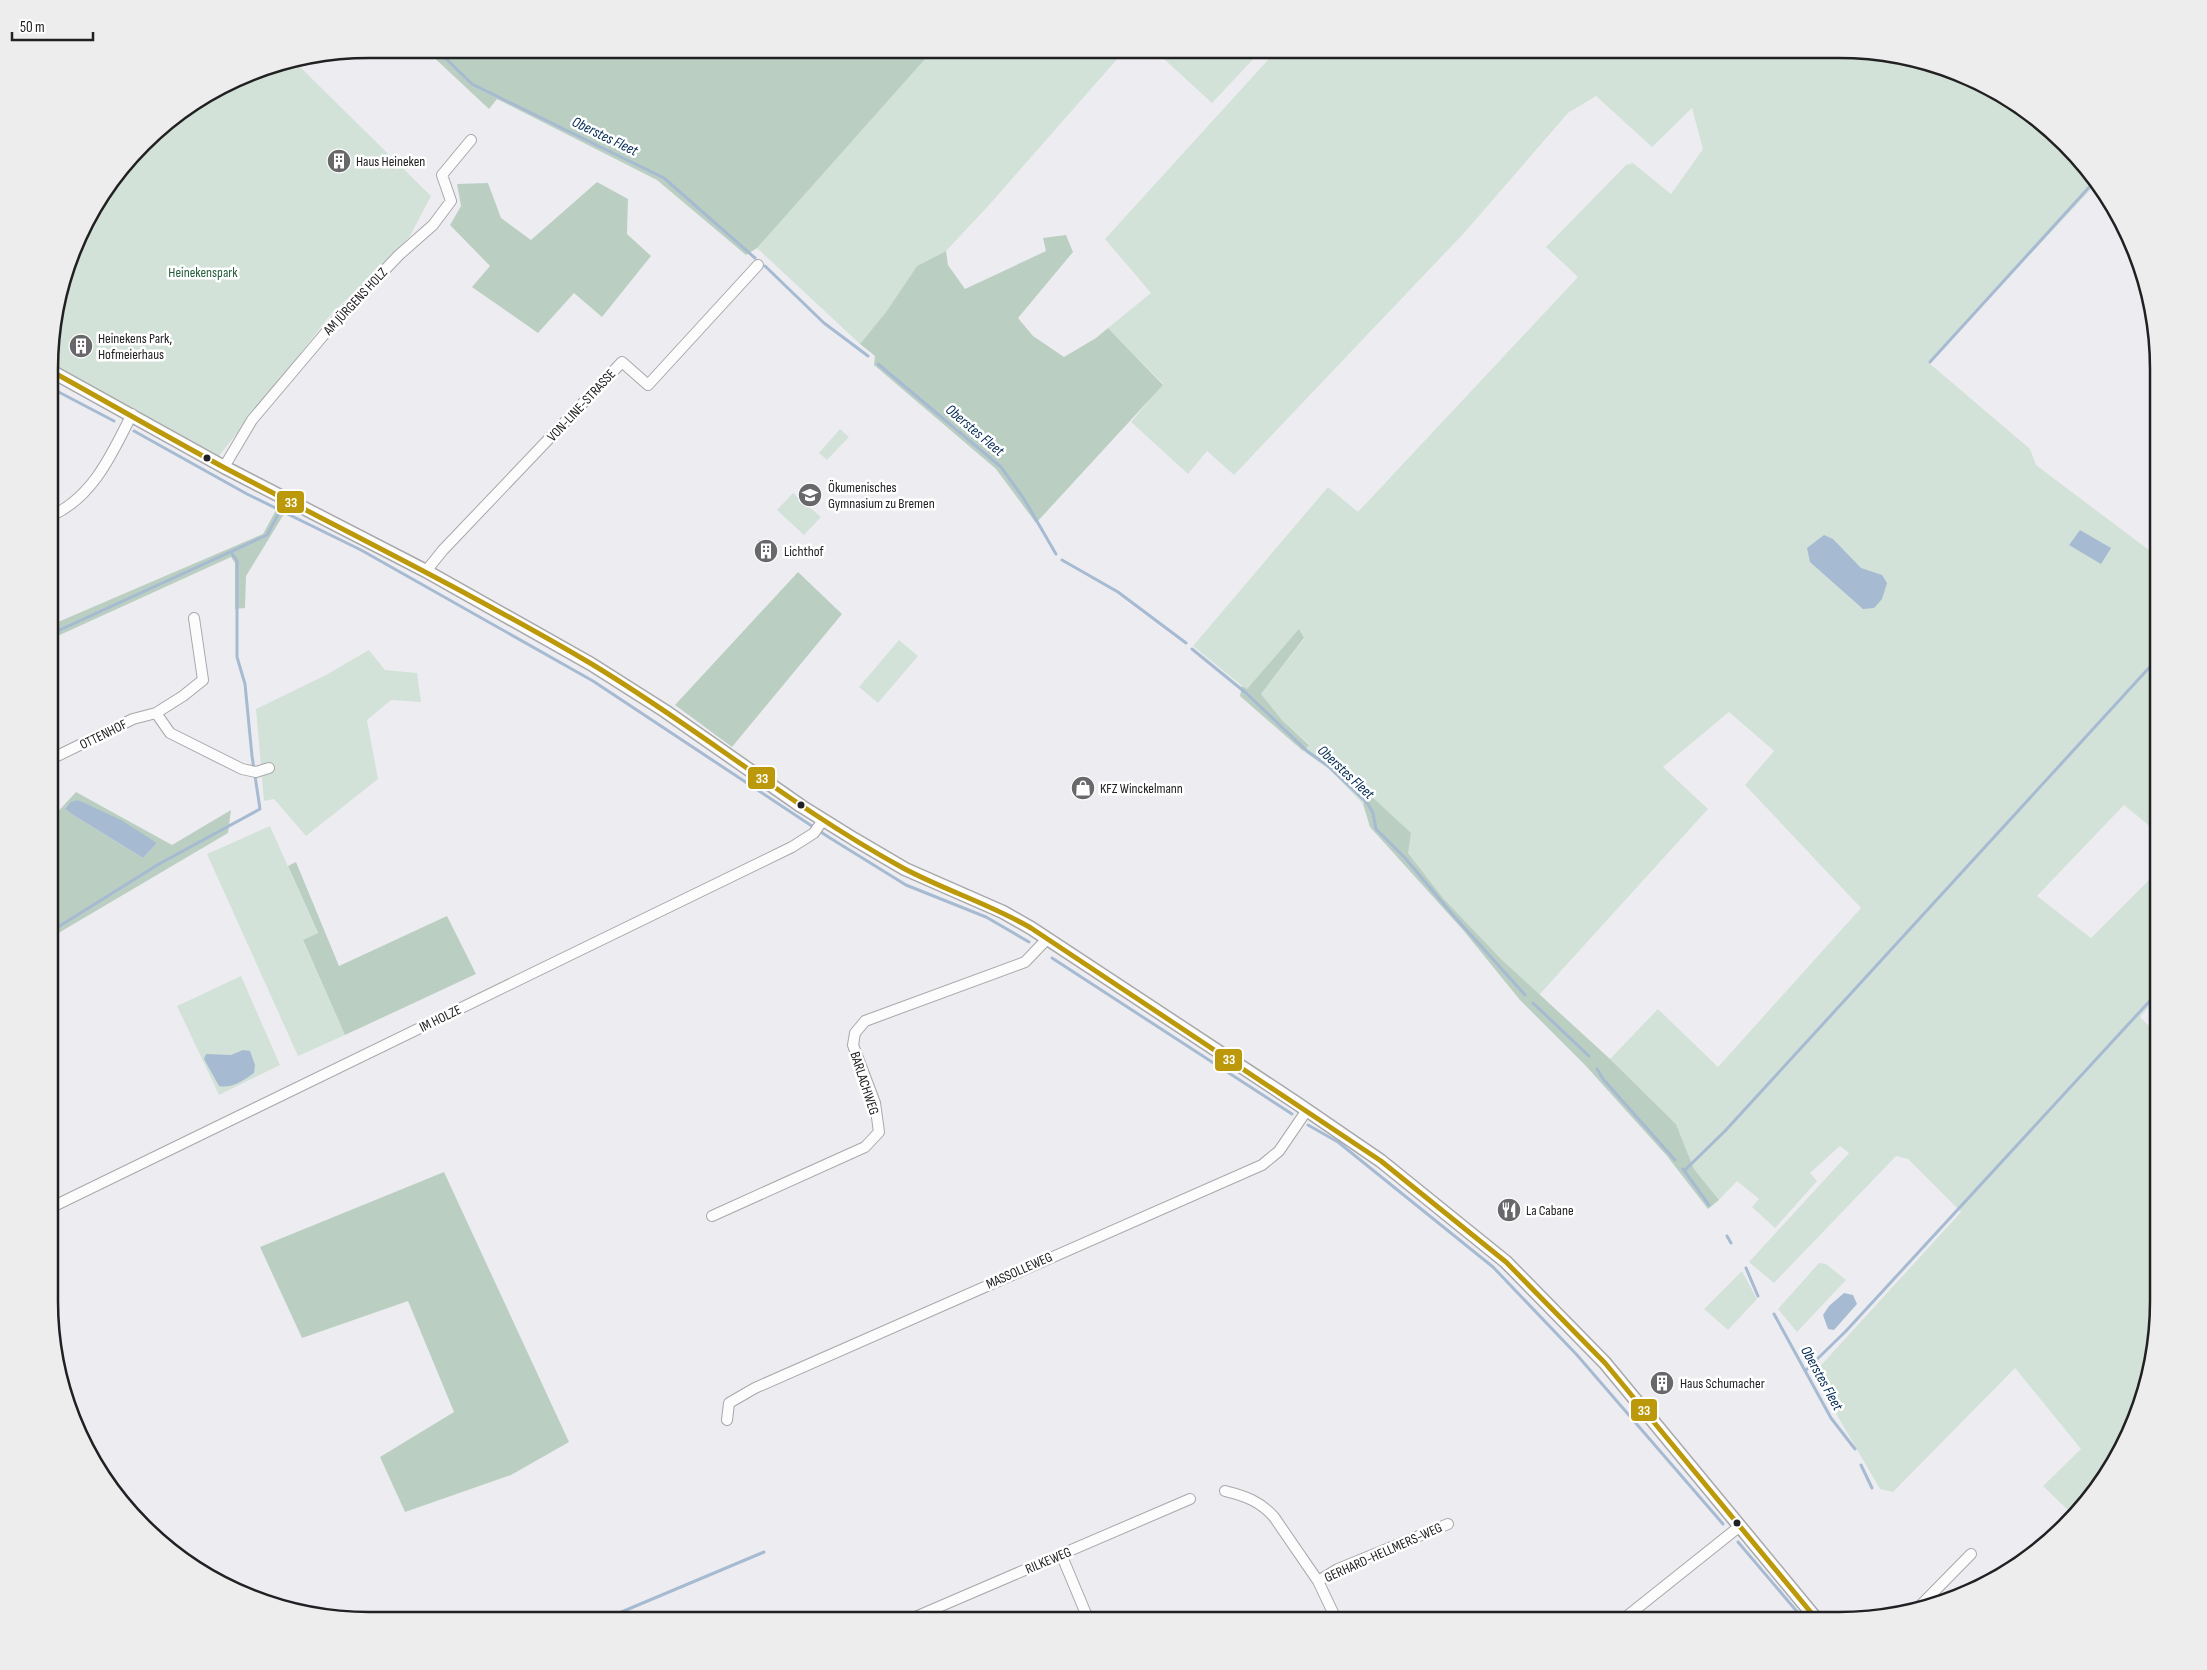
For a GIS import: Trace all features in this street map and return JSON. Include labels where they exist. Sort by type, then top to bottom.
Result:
[{"type":"street","name":"AM JÜRGENS HOLZ","points":[[224,467],[252,420],[333,324],[399,255],[433,225],[440,216],[451,201],[442,175],[471,140]]},
{"type":"street","name":"VON-LINE-STRASSE","points":[[426,571],[622,362],[648,386],[758,266]]},
{"type":"street","points":[[58,375],[132,414],[224,467],[426,571],[591,664],[665,711],[818,827],[905,869],[1003,912],[1307,1110],[1404,1178],[1506,1262],[1605,1364],[1811,1612]]},
{"type":"street","points":[[58,513],[88,490],[107,464],[132,414]]},
{"type":"street","name":"OTTENHOF","points":[[58,756],[133,719],[156,713],[183,696],[203,680],[194,618]]},
{"type":"street","points":[[156,713],[170,733],[242,769],[256,772],[269,768]]},
{"type":"street","name":"IM HOLZE","points":[[58,1204],[783,852],[818,827]]},
{"type":"street","name":"BARLACHWEG","points":[[712,1216],[865,1147],[879,1132],[875,1103],[853,1045],[855,1033],[866,1021],[1025,962],[1047,939]]},
{"type":"street","name":"MASSOLLEWEG","points":[[727,1420],[729,1403],[755,1388],[1262,1165],[1280,1151],[1307,1110]]},
{"type":"street","points":[[1225,1491],[1251,1498],[1266,1507],[1318,1581],[1333,1612]]},
{"type":"street","name":"RILKEWEG","points":[[927,1612],[1190,1499]]},
{"type":"street","name":"GERHARD-HELLMERS-WEG","points":[[1318,1581],[1338,1570],[1448,1524]]},
{"type":"street","points":[[1632,1612],[1740,1526]]},
{"type":"street","points":[[1061,1554],[1085,1612]]},
{"type":"street","points":[[1926,1600],[1971,1554]]},
{"type":"green space","points":[[434,58],[926,58],[757,248],[746,255],[657,180],[497,99],[489,109]]},
{"type":"green space","points":[[926,58],[1118,58],[990,204],[946,251],[917,266],[886,312],[860,344],[757,248]]},
{"type":"green space","points":[[1163,58],[1254,58],[1212,103]]},
{"type":"green space","points":[[1270,58],[1859,58],[1879,60],[1899,63],[1938,74],[1958,81],[1994,99],[2044,135],[2085,179],[2092,188],[1929,363],[2030,449],[2036,465],[2150,549],[2150,826],[2124,805],[2037,896],[2091,938],[2150,879],[2150,1006],[2140,1017],[2150,1027],[2150,1302],[2147,1342],[2139,1382],[2126,1421],[2108,1457],[2085,1491],[2068,1511],[2043,1486],[2081,1449],[2015,1368],[1893,1492],[1880,1489],[1813,1374],[1961,1212],[1908,1159],[1896,1156],[1774,1283],[1749,1262],[1849,1153],[1840,1146],[1810,1173],[1817,1181],[1775,1228],[1752,1207],[1759,1199],[1737,1181],[1719,1200],[1694,1169],[1676,1124],[1610,1059],[1658,1009],[1718,1067],[1861,908],[1745,785],[1774,751],[1729,712],[1663,767],[1708,809],[1539,995],[1502,960],[1443,898],[1408,853],[1386,811],[1370,796],[1363,804],[1330,770],[1303,751],[1309,744],[1282,720],[1261,694],[1304,639],[1299,630],[1247,690],[1193,646],[1328,487],[1358,512],[1578,277],[1546,247],[1626,165],[1633,163],[1671,194],[1703,149],[1692,108],[1652,147],[1596,96],[1568,113],[1464,233],[1234,475],[1207,451],[1188,474],[1131,422],[1163,384],[1108,328],[1151,293],[1105,239]]},
{"type":"green space","name":"Heinekenspark","points":[[298,65],[431,196],[410,236],[372,276],[332,313],[219,456],[58,370],[58,348],[63,308],[81,249],[99,213],[135,163],[163,135],[213,99],[249,81]]},
{"type":"green space","points":[[597,182],[628,199],[627,234],[651,256],[602,317],[574,293],[538,333],[472,287],[490,266],[450,225],[461,206],[457,184],[488,183],[501,218],[531,240]]},
{"type":"green space","points":[[1066,235],[1073,252],[1018,318],[1033,336],[1064,357],[1096,338],[1108,328],[1163,385],[1036,523],[996,469],[874,365],[875,356],[860,344],[886,312],[917,266],[946,251],[948,265],[965,289],[1046,251],[1043,238]]},
{"type":"green space","points":[[840,429],[849,437],[827,460],[819,453]]},
{"type":"green space","points":[[793,493],[821,517],[804,535],[777,510]]},
{"type":"green space","points":[[276,510],[284,514],[246,576],[245,608],[235,609],[235,563],[231,557],[58,636],[58,622],[263,534]]},
{"type":"green space","points":[[798,572],[842,614],[732,747],[675,705]]},
{"type":"green space","points":[[1299,629],[1304,638],[1261,694],[1282,720],[1309,745],[1303,751],[1240,696],[1242,686],[1247,689]]},
{"type":"green space","points":[[899,640],[918,656],[878,703],[859,687]]},
{"type":"green space","points":[[369,650],[385,670],[417,673],[421,702],[391,700],[367,720],[378,779],[306,836],[274,799],[264,801],[256,709],[326,675]]},
{"type":"green space","points":[[76,792],[172,845],[231,810],[228,833],[58,933],[58,812]],"holes":[[[78,800],[157,843],[143,858],[70,813],[65,807]]]},
{"type":"green space","points":[[1370,795],[1411,833],[1408,853],[1443,898],[1502,960],[1610,1059],[1676,1124],[1694,1169],[1719,1200],[1708,1209],[1667,1156],[1585,1065],[1520,1000],[1463,930],[1370,827],[1363,804]]},
{"type":"green space","points":[[270,826],[318,934],[303,941],[345,1035],[298,1056],[207,854]]},
{"type":"green space","points":[[296,862],[339,966],[447,916],[476,974],[345,1035],[303,940],[318,933],[288,866]]},
{"type":"green space","points":[[241,976],[280,1065],[219,1095],[177,1006]]},
{"type":"green space","points":[[444,1172],[569,1442],[511,1475],[405,1512],[380,1457],[454,1412],[408,1301],[302,1338],[260,1247]]},
{"type":"green space","points":[[1819,1263],[1826,1264],[1846,1280],[1797,1332],[1778,1309]]},
{"type":"green space","points":[[1742,1271],[1757,1299],[1728,1330],[1704,1309]]},
{"type":"water","points":[[2080,530],[2111,548],[2101,564],[2069,545]]},
{"type":"water","points":[[1824,535],[1833,539],[1861,568],[1882,575],[1887,583],[1882,599],[1874,608],[1863,609],[1810,562],[1807,548]]},
{"type":"water","points":[[78,800],[121,820],[157,843],[143,858],[70,813],[65,808],[71,802]]},
{"type":"water","points":[[243,1050],[250,1051],[255,1065],[254,1073],[233,1085],[219,1086],[204,1059],[206,1054],[231,1055]]},
{"type":"water","points":[[1844,1293],[1853,1295],[1857,1304],[1834,1330],[1828,1329],[1823,1315],[1829,1306]]},
{"type":"waterway","name":"Oberstes Fleet","points":[[445,58],[472,84],[664,178],[755,258]]},
{"type":"waterway","points":[[1930,362],[2090,186]]},
{"type":"waterway","name":"Oberstes Fleet","points":[[765,266],[824,323],[868,356]]},
{"type":"waterway","name":"Oberstes Fleet","points":[[878,364],[1001,467],[1024,499],[1056,554]]},
{"type":"waterway","points":[[58,392],[114,421]]},
{"type":"waterway","points":[[134,431],[247,494],[361,550],[593,681],[830,838],[906,885],[986,917],[1029,942]]},
{"type":"waterway","points":[[58,631],[267,535],[280,511]]},
{"type":"waterway","points":[[58,927],[159,864],[260,809],[252,756],[245,684],[237,657],[237,561],[231,552]]},
{"type":"waterway","name":"Oberstes Fleet","points":[[1062,560],[1118,592],[1186,643]]},
{"type":"waterway","name":"Oberstes Fleet","points":[[1192,649],[1246,693],[1307,751],[1328,766],[1368,804],[1373,813],[1376,829],[1405,858],[1525,995]]},
{"type":"waterway","points":[[1685,1170],[1725,1131],[2150,667]]},
{"type":"waterway","points":[[1052,958],[1292,1114]]},
{"type":"waterway","points":[[1805,1371],[1846,1331],[2150,1001]]},
{"type":"waterway","name":"Oberstes Fleet","points":[[1533,1003],[1589,1056]]},
{"type":"waterway","name":"Oberstes Fleet","points":[[1597,1069],[1603,1079],[1675,1160]]},
{"type":"waterway","points":[[1308,1125],[1338,1142],[1493,1267],[1577,1355],[1723,1524]]},
{"type":"waterway","name":"Oberstes Fleet","points":[[1683,1169],[1709,1205]]},
{"type":"waterway","name":"Oberstes Fleet","points":[[1727,1236],[1731,1243]]},
{"type":"waterway","name":"Oberstes Fleet","points":[[1746,1268],[1758,1296]]},
{"type":"waterway","name":"Oberstes Fleet","points":[[1774,1314],[1831,1418],[1855,1449]]},
{"type":"waterway","name":"Oberstes Fleet","points":[[1861,1465],[1872,1488]]},
{"type":"waterway","points":[[1738,1542],[1797,1612]]},
{"type":"waterway","points":[[621,1612],[764,1552]]},
{"type":"transit line","name":"33","points":[[58,375],[203,456],[454,587],[590,663],[669,714],[784,794],[862,845],[919,876],[1031,928],[1381,1161],[1506,1262],[1605,1363],[1811,1612]]},
{"type":"place","name":"Haus Heineken","points":[[339,161]]},
{"type":"place","name":"Heinekens Park, Hofmeierhaus","points":[[81,346]]},
{"type":"place","name":"Ökumenisches Gymnasium zu Bremen","points":[[810,495]]},
{"type":"place","name":"Lichthof","points":[[766,551]]},
{"type":"place","name":"KFZ Winckelmann","points":[[1083,788]]},
{"type":"place","name":"La Cabane","points":[[1509,1210]]},
{"type":"place","name":"Haus Schumacher","points":[[1662,1383]]}]
